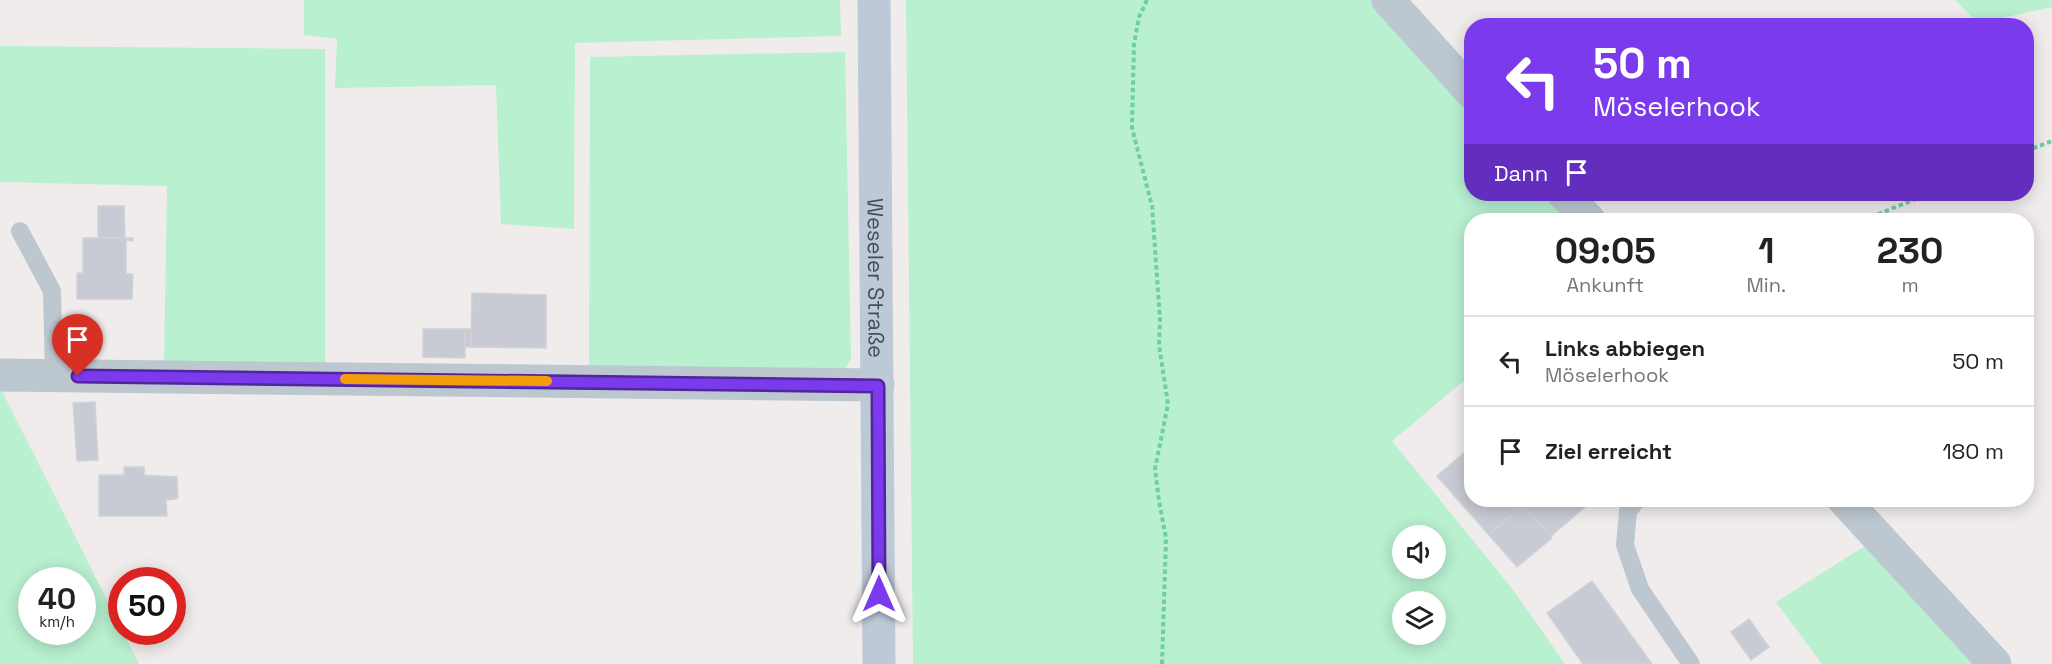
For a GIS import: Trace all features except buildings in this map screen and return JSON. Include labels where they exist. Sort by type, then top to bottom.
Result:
[{"type":"main road","name":"Weseler Straße","points":[[874,0],[879,664]]},
{"type":"street","points":[[1388,0],[1464,84]]},
{"type":"street","points":[[1571,201],[1582,213]]},
{"type":"street","points":[[0,375],[878,386]]},
{"type":"street","points":[[1850,507],[1995,664]]},
{"type":"lane","points":[[20,231],[52,291],[54,375]]},
{"type":"lane","points":[[1631,507],[1628,511],[1625,544],[1640,589],[1691,664]]},
{"type":"path","points":[[1147,0],[1139,17],[1134,44],[1132,128],[1152,206],[1160,320],[1159,345],[1168,404],[1155,469],[1166,538],[1162,664]]},
{"type":"path","points":[[2034,148],[2052,141]]},
{"type":"path","points":[[1881,213],[1911,201]]},
{"type":"green space","points":[[304,0],[840,0],[841,36],[575,43],[574,229],[501,224],[496,85],[335,88],[337,39],[304,35]]},
{"type":"green space","points":[[906,0],[1372,0],[1464,104],[1464,201],[1550,201],[1562,213],[1464,213],[1464,381],[1392,441],[1514,591],[1565,664],[913,664]]},
{"type":"green space","points":[[1955,0],[2052,0],[2052,7],[2002,18],[1974,18]]},
{"type":"green space","points":[[0,46],[325,49],[325,370],[164,368],[167,186],[0,182]]},
{"type":"green space","points":[[845,52],[851,360],[842,372],[589,373],[590,57]]},
{"type":"green space","points":[[0,391],[90,567],[18,567],[18,645],[96,645],[96,578],[108,602],[108,645],[129,645],[139,664],[0,664]]},
{"type":"green space","points":[[1865,546],[1978,664],[1822,664],[1776,602]]},
{"type":"slow traffic","points":[[345,379],[547,381]]},
{"type":"route","points":[[78,376],[878,386],[879,594]]}]
